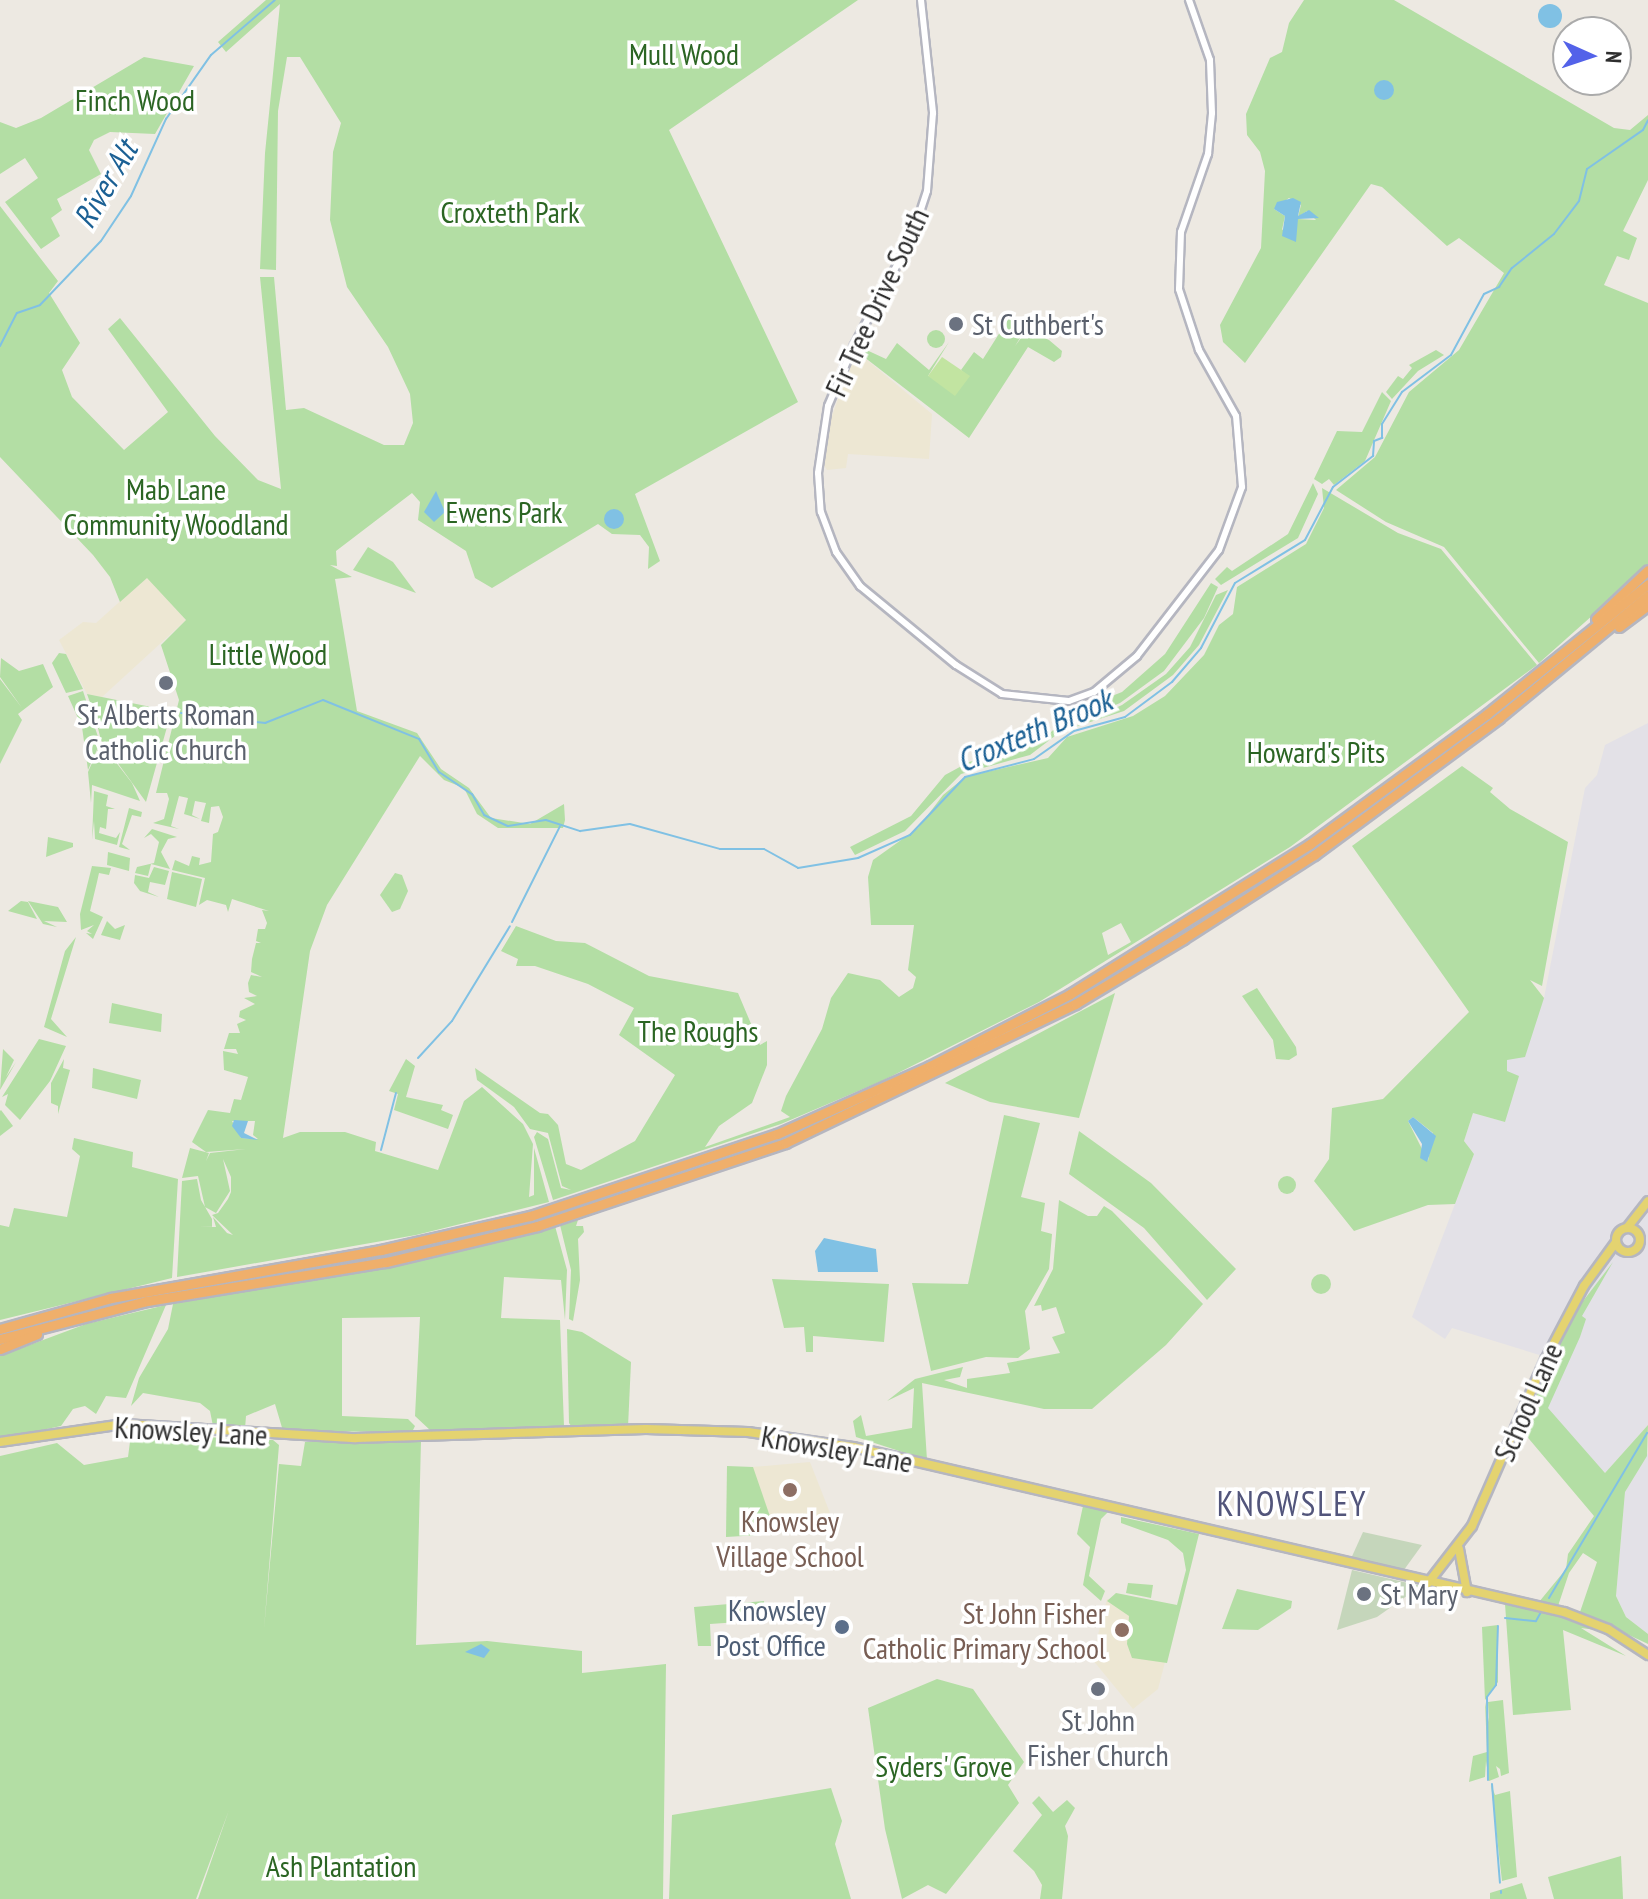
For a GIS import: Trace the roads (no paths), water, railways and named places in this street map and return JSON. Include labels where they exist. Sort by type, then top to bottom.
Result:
[{"type":"highway","points":[[1554,661],[1648,570]]},
{"type":"highway","points":[[0,1329],[111,1298],[381,1250],[530,1216],[666,1175],[777,1134],[930,1066],[1070,994],[1310,844],[1554,661],[1648,584]]},
{"type":"highway","points":[[1572,660],[1648,595]]},
{"type":"highway","points":[[0,1339],[93,1314],[386,1262],[537,1226],[785,1143],[1075,1004],[1183,939],[1314,855],[1648,605]]},
{"type":"highway","points":[[0,1349],[93,1314]]},
{"type":"main road","points":[[1637,1232],[1627,1228],[1648,1201]]},
{"type":"main road","points":[[1602,1262],[1638,1246],[1638,1215]]},
{"type":"main road","name":"School Lane","points":[[1428,1583],[1460,1548],[1545,1360],[1602,1262],[1627,1228]]},
{"type":"main road","points":[[1616,1242],[1624,1251]]},
{"type":"main road","name":"Knowsley Lane","points":[[0,1442],[124,1424],[356,1438],[646,1429],[748,1432],[853,1447],[1589,1621],[1648,1655]]},
{"type":"main road","points":[[1460,1548],[1467,1592]]},
{"type":"street","name":"Fir Tree Drive South","points":[[921,0],[933,124],[927,191],[912,237],[854,345],[828,406],[818,473],[821,512],[836,552],[860,586],[983,684],[1002,694],[1069,701],[1113,679],[1137,656],[1214,557],[1235,517],[1242,487],[1236,416],[1199,350],[1179,289],[1181,232],[1208,154],[1212,113],[1210,60],[1189,0]]},
{"type":"water","points":[[1555,5],[1562,16],[1552,16],[1552,28],[1541,25],[1538,16],[1541,7]]},
{"type":"water","points":[[1384,80],[1391,83],[1394,90],[1391,97],[1384,100],[1377,97],[1374,90],[1377,83]]},
{"type":"water","points":[[1293,198],[1301,202],[1298,216],[1309,210],[1319,218],[1298,219],[1296,242],[1282,236],[1285,216],[1274,209],[1277,202]]},
{"type":"water","points":[[436,491],[445,512],[434,522],[424,512]]},
{"type":"water","points":[[614,509],[621,512],[624,519],[621,526],[614,529],[607,526],[604,519],[607,512]]},
{"type":"water","points":[[1413,1117],[1436,1136],[1427,1162],[1420,1158],[1422,1144],[1408,1121]]},
{"type":"water","points":[[234,1120],[248,1121],[244,1133],[258,1140],[241,1138],[232,1126]]},
{"type":"water","points":[[824,1238],[876,1249],[878,1272],[818,1272],[815,1251]]},
{"type":"water","points":[[481,1644],[490,1650],[484,1658],[465,1652]]},
{"type":"waterway","name":"River Alt","points":[[0,346],[17,313],[40,305],[101,241],[131,196],[166,119],[211,55],[275,0]]},
{"type":"waterway","name":"Croxteth Brook","points":[[181,713],[265,723],[323,700],[419,739],[439,772],[472,794],[484,815],[508,826],[546,820],[580,831],[630,824],[720,849],[764,849],[798,868],[858,858],[910,835],[965,777],[1034,759],[1074,731],[1125,717],[1172,682],[1201,648],[1235,583],[1305,540],[1333,487],[1373,456],[1374,441],[1382,438],[1382,424],[1402,392],[1451,355],[1484,294],[1499,287],[1512,268],[1554,234],[1579,201],[1587,169],[1643,130],[1648,120]]},
{"type":"waterway","points":[[512,922],[560,826]]},
{"type":"waterway","points":[[418,1058],[452,1021],[510,926]]},
{"type":"waterway","points":[[381,1150],[396,1093]]},
{"type":"waterway","points":[[1549,1598],[1647,1433]]},
{"type":"waterway","points":[[1505,1618],[1536,1621],[1541,1612]]},
{"type":"waterway","points":[[1488,1780],[1487,1697],[1496,1685],[1498,1626]]},
{"type":"waterway","points":[[1492,1784],[1500,1883]]},
{"type":"place","name":"St Cuthbert's","points":[[956,324]]},
{"type":"place","name":"St Alberts Roman Catholic Church","points":[[166,683]]},
{"type":"place","name":"Knowsley Village School","points":[[790,1490]]},
{"type":"place","name":"St Mary","points":[[1364,1594]]},
{"type":"place","name":"Knowsley Post Office","points":[[842,1627]]},
{"type":"place","name":"St John Fisher Catholic Primary School","points":[[1122,1630]]},
{"type":"place","name":"St John Fisher Church","points":[[1098,1689]]},
{"type":"district","name":"KNOWSLEY","points":[[1292,1504]]},
{"type":"park label","name":"Mull Wood","points":[[684,54]]},
{"type":"park label","name":"Finch Wood","points":[[135,100]]},
{"type":"park label","name":"Croxteth Park","points":[[510,212]]},
{"type":"park label","name":"Mab Lane Community Woodland","points":[[176,506]]},
{"type":"park label","name":"Ewens Park","points":[[504,512]]},
{"type":"park label","name":"Little Wood","points":[[268,654]]},
{"type":"park label","name":"Howard's Pits","points":[[1316,752]]},
{"type":"park label","name":"The Roughs","points":[[698,1031]]},
{"type":"park label","name":"Syders' Grove","points":[[944,1766]]},
{"type":"park label","name":"Ash Plantation","points":[[341,1866]]}]
